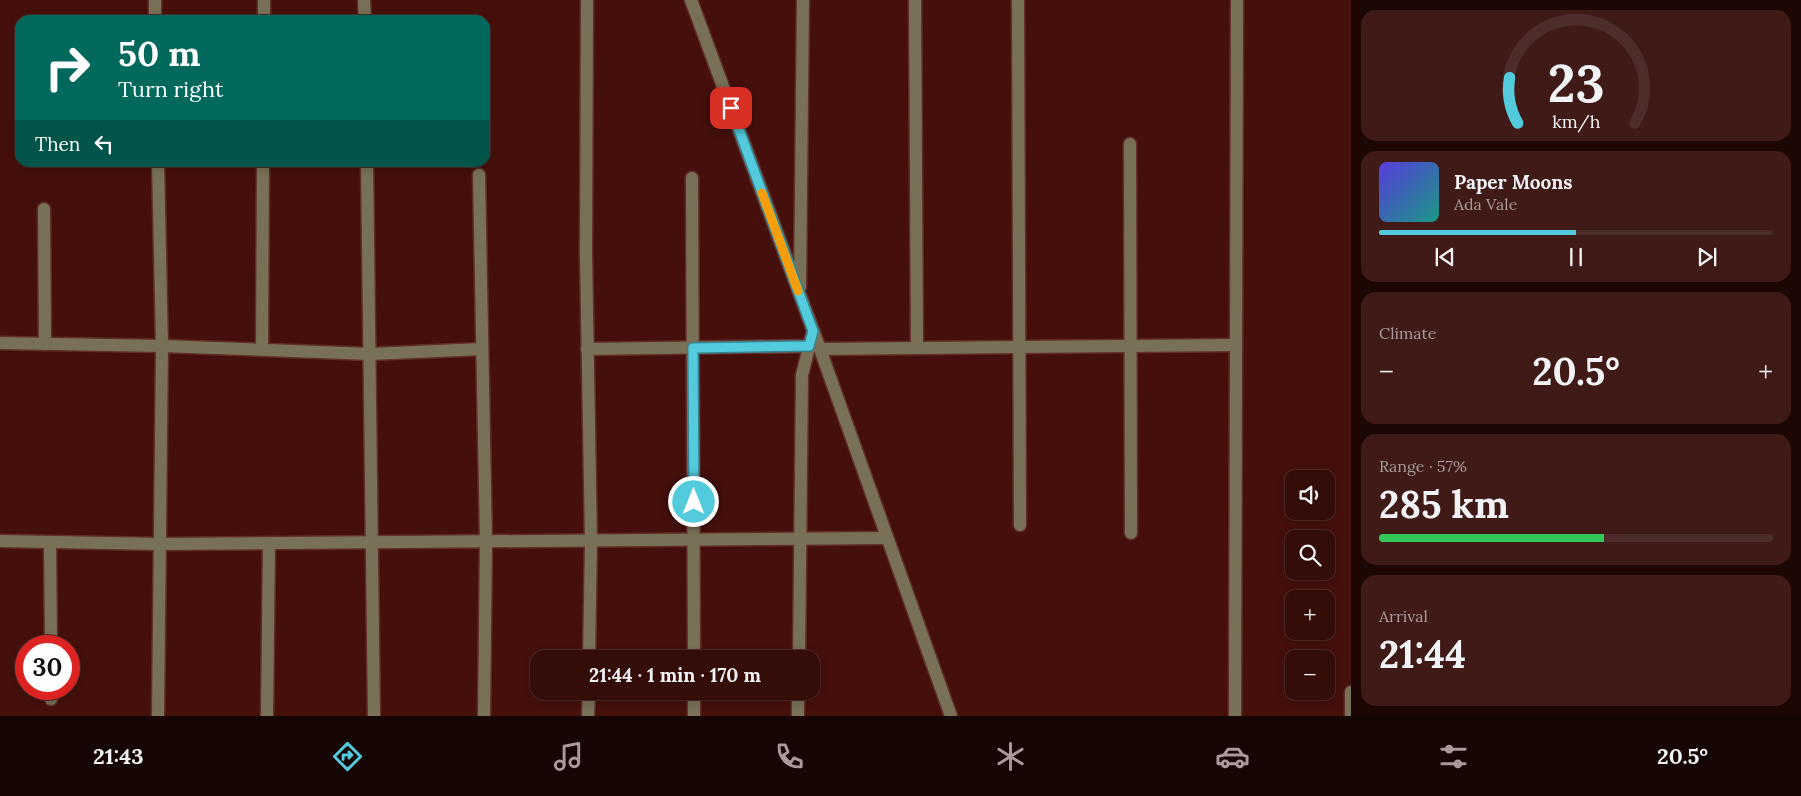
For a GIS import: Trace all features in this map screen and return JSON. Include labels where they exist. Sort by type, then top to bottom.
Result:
[{"type":"street","points":[[155,0],[155,15]]},
{"type":"street","points":[[264,0],[264,15]]},
{"type":"street","points":[[364,0],[365,15]]},
{"type":"street","points":[[587,0],[589,650]]},
{"type":"street","points":[[691,0],[813,331],[814,347],[887,538],[951,716]]},
{"type":"street","points":[[800,295],[803,0]]},
{"type":"street","points":[[915,0],[917,348]]},
{"type":"street","points":[[1018,0],[1020,524]]},
{"type":"street","points":[[1235,716],[1236,0]]},
{"type":"street","points":[[1130,144],[1129,346],[1131,533]]},
{"type":"street","points":[[158,167],[162,346],[158,716]]},
{"type":"street","points":[[262,350],[263,167]]},
{"type":"street","points":[[367,167],[374,543],[374,716]]},
{"type":"street","points":[[479,175],[486,542],[484,716]]},
{"type":"street","points":[[692,178],[694,650]]},
{"type":"street","points":[[44,209],[45,344]]},
{"type":"street","points":[[0,343],[162,346],[370,354],[482,349]]},
{"type":"street","points":[[587,349],[1236,345]]},
{"type":"street","points":[[799,650],[802,375],[814,347]]},
{"type":"street","points":[[0,542],[160,544],[590,542],[887,538]]},
{"type":"street","points":[[50,542],[51,635]]},
{"type":"street","points":[[267,716],[269,543]]},
{"type":"street","points":[[1351,692],[1351,716]]},
{"type":"street","points":[[588,716],[589,700]]},
{"type":"street","points":[[694,700],[694,716]]},
{"type":"street","points":[[798,700],[798,716]]},
{"type":"slow traffic","points":[[762,193],[798,291]]},
{"type":"route","points":[[694,502],[693,348],[809,346],[813,331],[731,108]]}]
